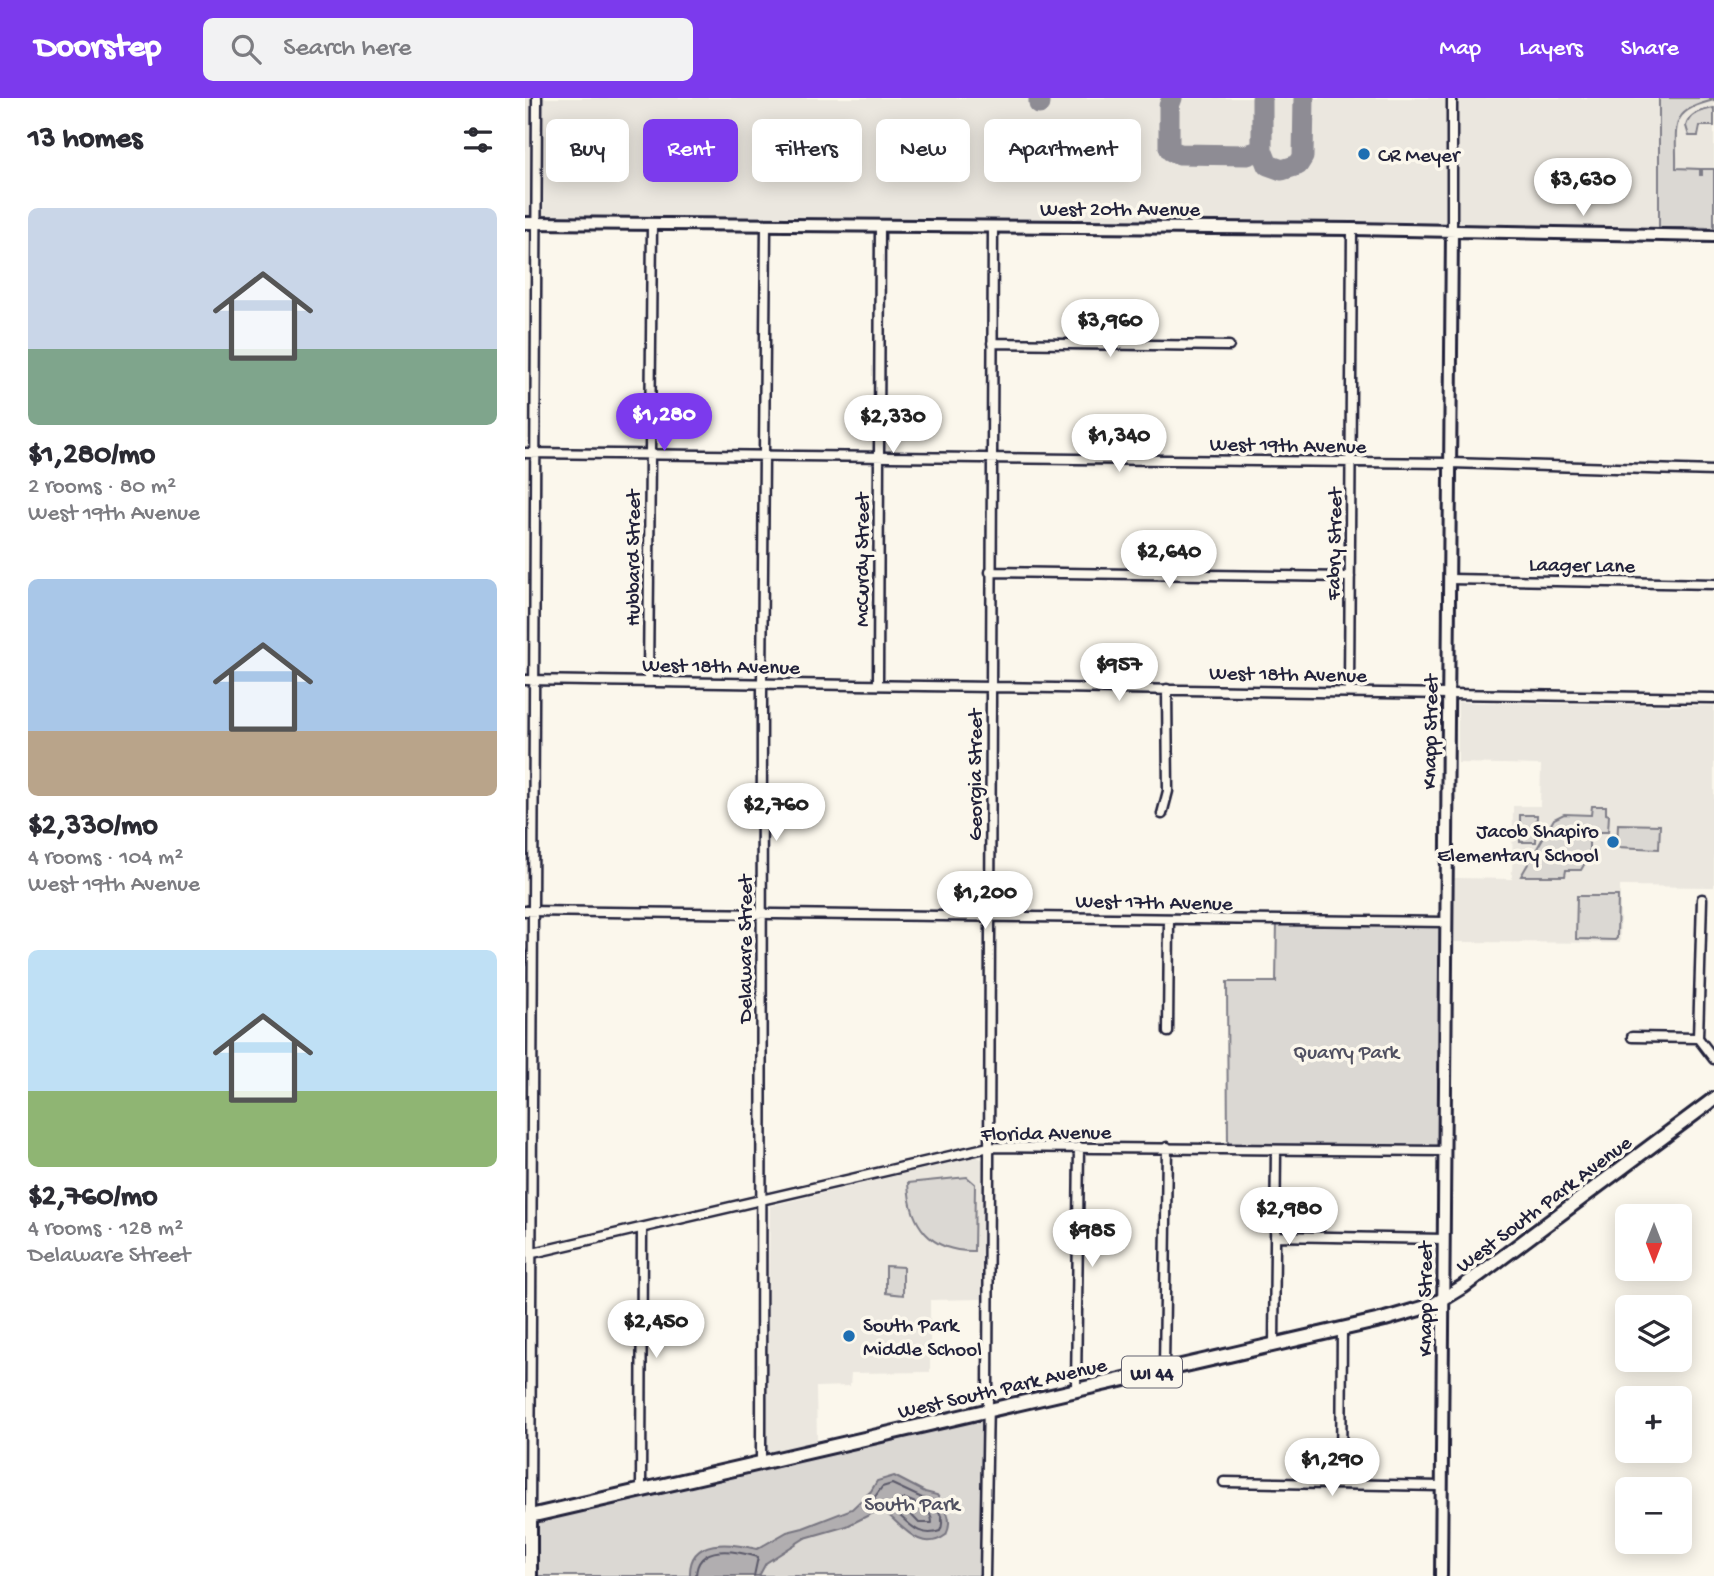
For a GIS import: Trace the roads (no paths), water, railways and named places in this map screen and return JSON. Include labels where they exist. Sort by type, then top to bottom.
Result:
[{"type":"main road","name":"West South Park Avenue","points":[[528,1516],[1415,1312],[1444,1300],[1714,1099]]},
{"type":"main road","points":[[528,1516],[530,1576]]},
{"type":"street","points":[[528,1516],[528,1303],[533,1253],[529,1178],[529,911],[537,98]]},
{"type":"street","name":"Knapp Street","points":[[1441,1576],[1452,98]]},
{"type":"street","name":"West 20th Avenue","points":[[525,223],[1352,229],[1714,236]]},
{"type":"street","name":"Hubbard Street","points":[[648,682],[652,224]]},
{"type":"street","name":"Delaware Street","points":[[761,1463],[762,684],[766,225]]},
{"type":"street","name":"McCurdy Street","points":[[878,684],[880,225]]},
{"type":"street","name":"Georgia Street","points":[[985,1576],[993,226]]},
{"type":"street","name":"Fabry Street","points":[[1349,691],[1352,229]]},
{"type":"street","points":[[992,343],[1229,346]]},
{"type":"street","name":"West 19th Avenue","points":[[525,453],[1450,463],[1714,471]]},
{"type":"street","points":[[991,572],[1350,577]]},
{"type":"street","name":"Laager Lane","points":[[1448,579],[1714,584]]},
{"type":"street","name":"West 18th Avenue","points":[[530,680],[1714,698]]},
{"type":"street","points":[[1162,814],[1168,791],[1167,689]]},
{"type":"street","points":[[1702,899],[1698,1038],[1714,1059]]},
{"type":"street","name":"West 17th Avenue","points":[[529,911],[1446,922]]},
{"type":"street","points":[[1168,1032],[1169,919]]},
{"type":"street","points":[[1632,1037],[1698,1038]]},
{"type":"street","name":"Florida Avenue","points":[[533,1253],[989,1147],[1445,1151]]},
{"type":"street","points":[[1076,1390],[1079,1147]]},
{"type":"street","points":[[1164,1370],[1167,1147]]},
{"type":"street","points":[[1274,1344],[1276,1150]]},
{"type":"street","points":[[641,1490],[642,1228]]},
{"type":"street","points":[[1275,1236],[1444,1239]]},
{"type":"street","points":[[1341,1483],[1342,1329]]},
{"type":"street","points":[[1224,1482],[1441,1486]]},
{"type":"water","points":[[894,1476],[925,1492],[937,1495],[949,1519],[946,1535],[936,1540],[919,1539],[881,1509],[847,1526],[805,1538],[766,1563],[759,1576],[690,1576],[691,1563],[696,1554],[704,1548],[724,1544],[757,1549],[787,1532],[852,1509],[871,1491],[877,1481]]},
{"type":"place","name":"CR Meyer","points":[[1364,154]]},
{"type":"place","name":"Jacob Shapiro Elementary School","points":[[1613,842]]},
{"type":"place","name":"South Park Middle School","points":[[849,1336]]},
{"type":"park label","name":"Quarry Park","points":[[1346,1051]]},
{"type":"park label","name":"South Park","points":[[912,1503]]}]
